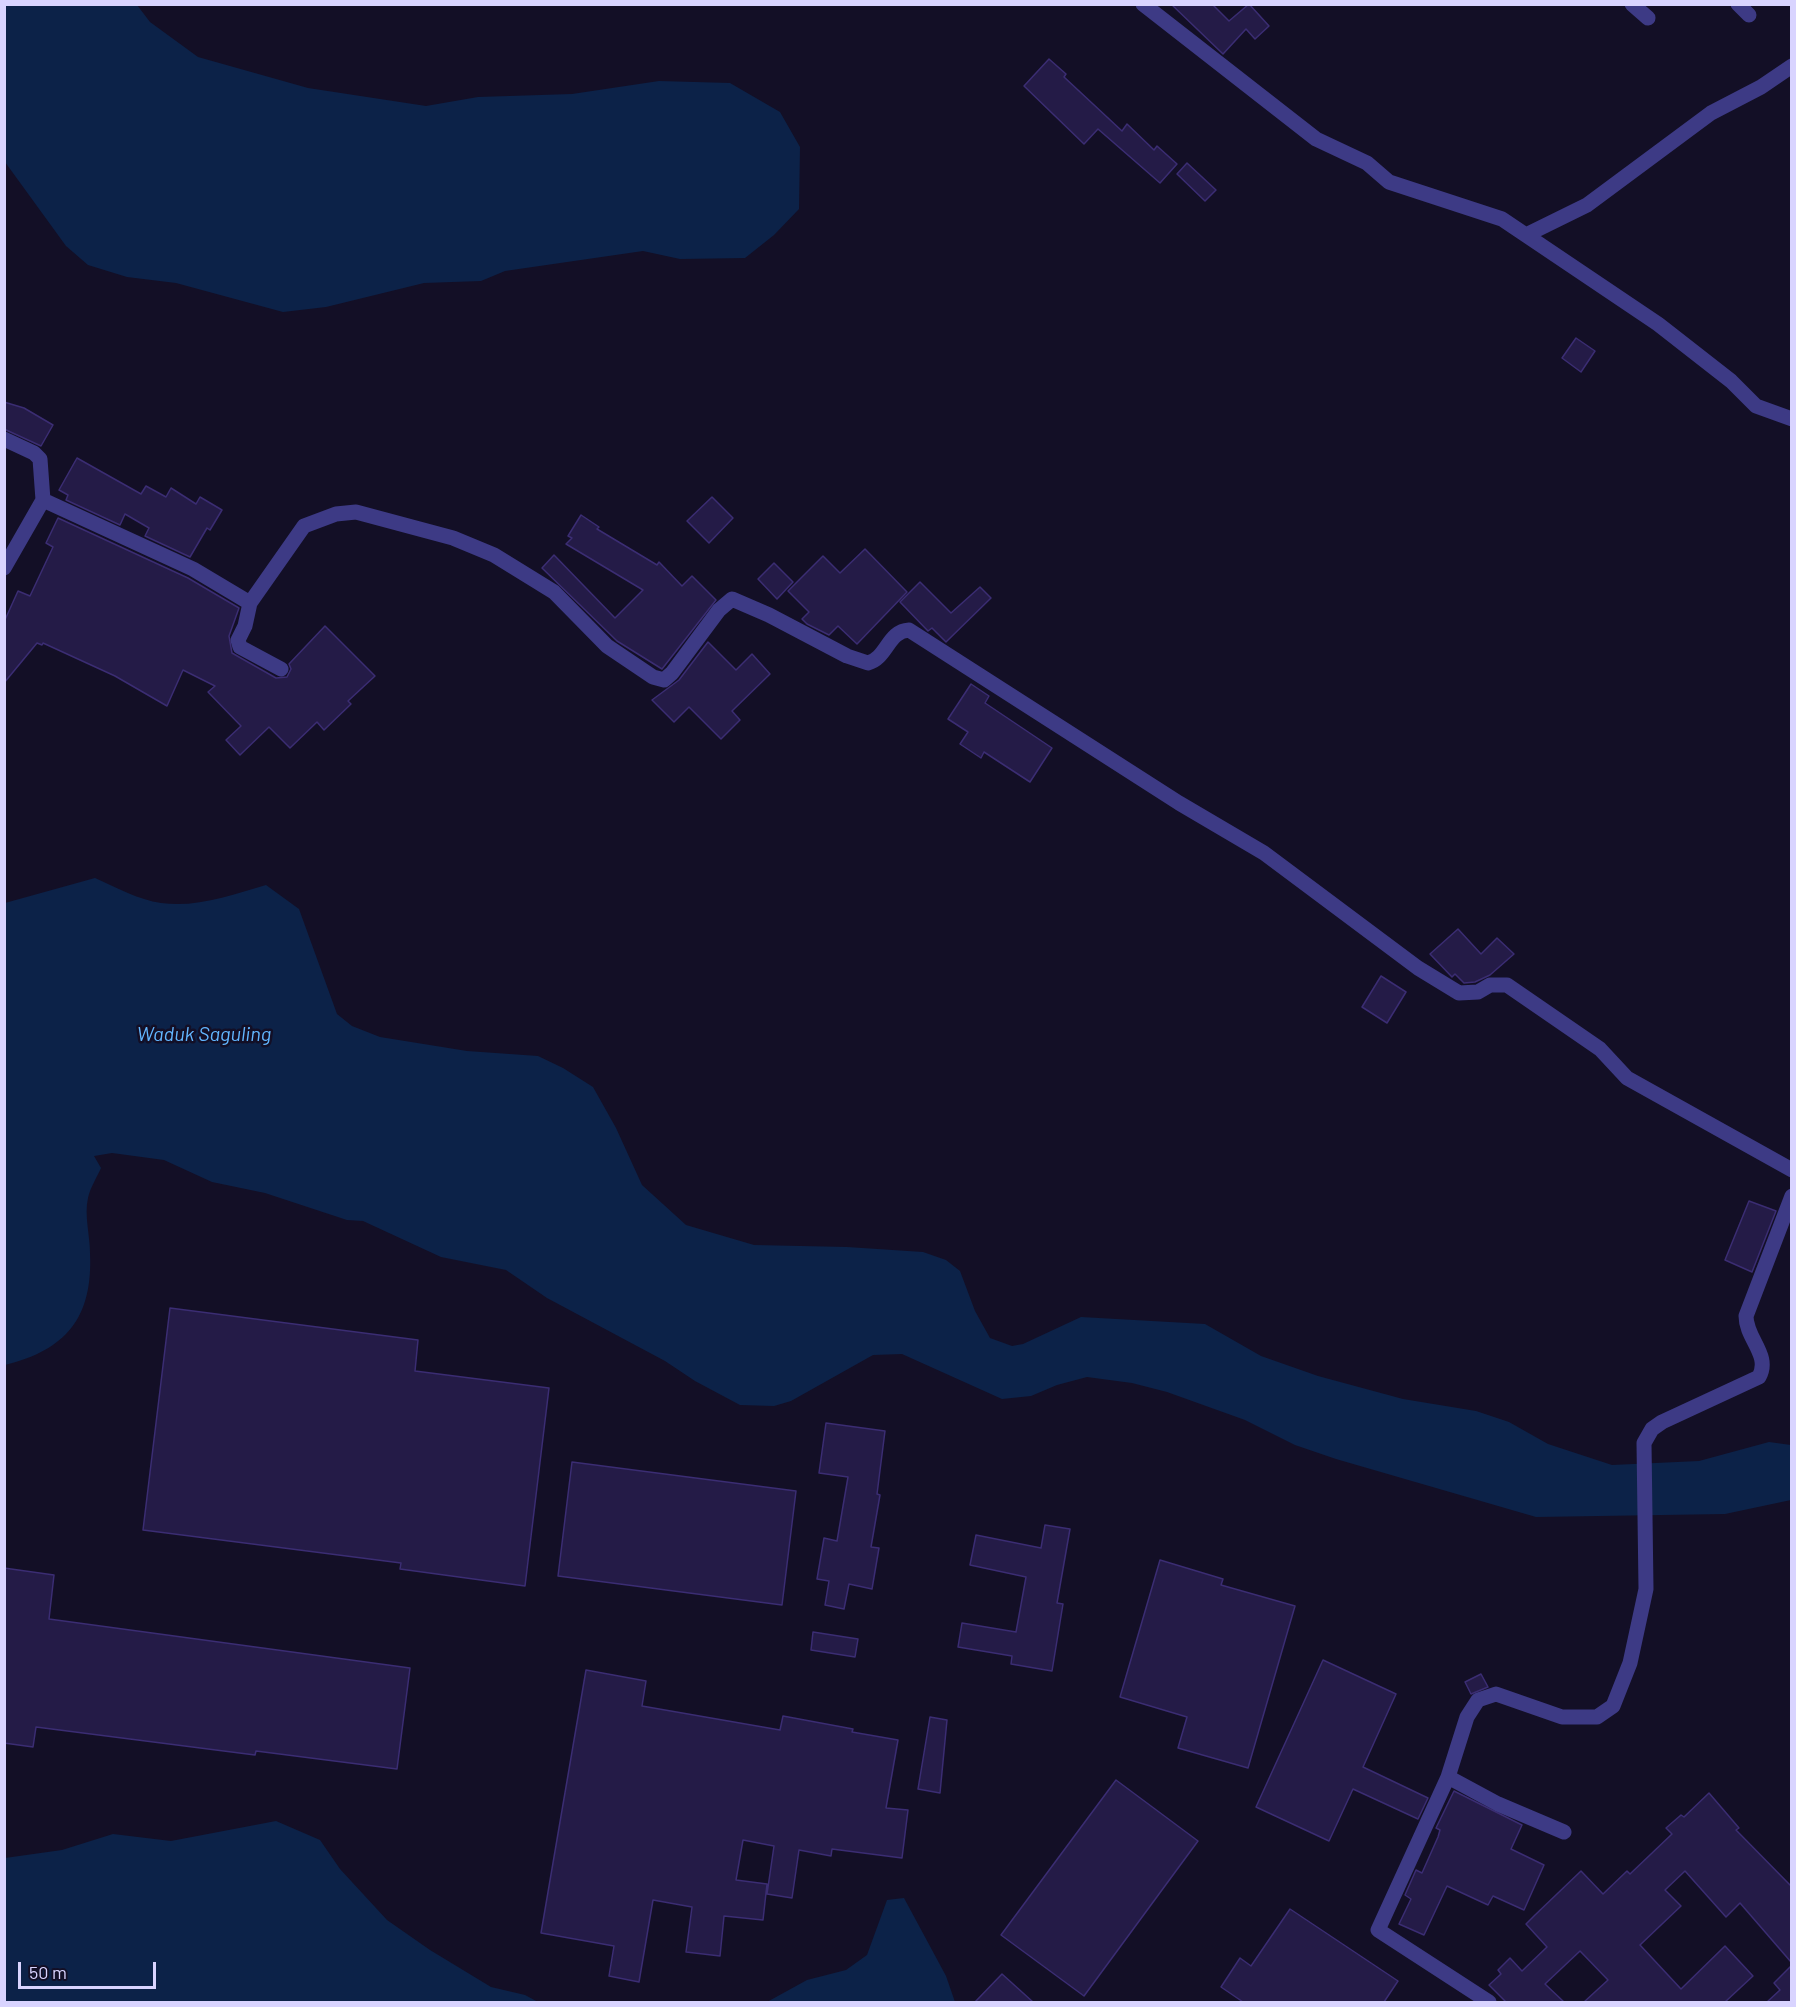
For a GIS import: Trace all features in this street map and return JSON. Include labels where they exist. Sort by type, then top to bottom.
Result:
[{"type":"street","points":[[1143,4],[1316,139],[1367,163],[1389,182],[1502,219],[1658,324],[1731,381],[1756,406],[1791,419]]},
{"type":"street","points":[[1632,4],[1648,18]]},
{"type":"street","points":[[1526,235],[1587,205],[1704,117],[1761,87],[1791,66]]},
{"type":"street","points":[[4,439],[34,453],[40,459],[43,500],[4,568]]},
{"type":"street","points":[[43,500],[193,569],[250,603]]},
{"type":"street","points":[[281,669],[240,647],[238,640],[245,626],[250,603],[304,526],[336,514],[356,512],[453,538],[494,555],[543,584],[574,610],[607,646],[653,677],[664,680],[672,673],[719,610],[732,599],[868,663],[880,658],[896,634],[909,630],[1179,803],[1264,853],[1418,968],[1459,993],[1478,992],[1490,985],[1507,986],[1600,1050],[1627,1078],[1791,1170]]},
{"type":"street","points":[[1489,2002],[1378,1929],[1448,1777],[1467,1717],[1478,1700],[1496,1694],[1562,1716],[1597,1717],[1613,1706],[1630,1663],[1646,1589],[1642,1461],[1644,1443],[1652,1429],[1759,1377],[1763,1369],[1763,1360],[1746,1328],[1746,1316],[1790,1206]]},
{"type":"street","points":[[1448,1777],[1498,1804],[1564,1832]]},
{"type":"water","points":[[4,5],[137,5],[150,22],[198,57],[308,88],[426,106],[478,97],[572,94],[659,81],[730,83],[780,112],[800,147],[799,209],[774,235],[745,258],[680,259],[643,251],[505,271],[481,281],[424,283],[326,307],[283,312],[176,283],[127,277],[88,265],[66,246],[5,162]]},
{"type":"water","name":"Waduk Saguling","points":[[95,878],[144,899],[174,904],[214,900],[266,885],[299,909],[337,1014],[352,1026],[380,1037],[467,1051],[538,1056],[563,1068],[593,1087],[616,1128],[642,1185],[686,1225],[754,1245],[847,1247],[923,1252],[946,1260],[960,1271],[975,1311],[990,1338],[1012,1346],[1023,1344],[1081,1317],[1205,1324],[1261,1356],[1318,1376],[1403,1399],[1476,1411],[1509,1422],[1548,1444],[1612,1465],[1699,1461],[1769,1442],[1791,1445],[1791,1500],[1725,1514],[1536,1517],[1336,1459],[1295,1445],[1245,1420],[1167,1392],[1132,1383],[1087,1377],[1057,1385],[1031,1396],[1002,1399],[902,1354],[873,1355],[791,1401],[774,1406],[740,1405],[695,1381],[665,1361],[547,1298],[506,1270],[441,1257],[363,1221],[347,1220],[265,1193],[212,1182],[164,1160],[112,1153],[94,1156],[101,1168],[90,1190],[87,1205],[90,1276],[87,1296],[81,1313],[72,1328],[59,1340],[26,1359],[5,1365],[5,903]]},
{"type":"water","points":[[276,1821],[320,1840],[340,1869],[387,1920],[430,1950],[491,1987],[525,1995],[538,2002],[5,2002],[5,1858],[62,1850],[113,1834],[171,1841]]},
{"type":"water","points":[[904,1898],[946,1976],[955,2002],[767,2002],[807,1980],[846,1970],[867,1955],[887,1900]]},
{"type":"building","points":[[1171,4],[1212,4],[1229,21],[1249,4],[1269,26],[1255,39],[1246,29],[1223,54]]},
{"type":"building","points":[[1049,59],[1066,74],[1064,77],[1122,131],[1127,124],[1154,150],[1157,146],[1177,164],[1160,183],[1098,129],[1084,144],[1024,86]]},
{"type":"building","points":[[1187,163],[1216,190],[1205,201],[1177,174]]},
{"type":"building","points":[[1576,338],[1595,351],[1581,372],[1562,358]]},
{"type":"building","points":[[4,402],[24,408],[53,425],[41,446],[4,429]]},
{"type":"building","points":[[77,458],[141,494],[146,486],[166,497],[171,488],[196,504],[200,497],[222,510],[210,530],[207,528],[190,557],[145,536],[149,528],[125,514],[120,525],[66,500],[68,495],[59,490]]},
{"type":"building","points":[[712,497],[733,518],[709,543],[687,521]]},
{"type":"building","points":[[581,515],[599,527],[597,529],[657,565],[659,562],[682,586],[692,576],[716,600],[662,669],[617,641],[542,568],[554,555],[615,618],[643,590],[566,544],[572,538],[568,536]]},
{"type":"building","points":[[58,518],[188,578],[239,608],[229,636],[232,653],[276,678],[287,677],[291,669],[289,664],[325,626],[375,676],[348,701],[351,704],[324,730],[317,722],[290,748],[269,727],[240,755],[226,740],[241,726],[208,692],[215,686],[183,670],[167,706],[115,676],[43,643],[42,645],[37,643],[4,683],[4,622],[18,591],[30,596],[53,547],[46,543]]},
{"type":"building","points":[[865,549],[907,592],[857,644],[838,626],[829,635],[807,624],[802,619],[809,612],[788,591],[823,556],[840,573]]},
{"type":"building","points":[[774,563],[793,582],[777,599],[758,579]]},
{"type":"building","points":[[920,582],[951,613],[980,587],[991,598],[946,642],[932,628],[928,631],[900,602]]},
{"type":"building","points":[[708,642],[736,670],[752,654],[770,674],[732,711],[740,720],[721,739],[689,707],[674,722],[652,700],[679,680]]},
{"type":"building","points":[[971,684],[989,696],[985,703],[1052,748],[1030,782],[984,752],[981,758],[960,744],[968,732],[948,719]]},
{"type":"building","points":[[1458,929],[1481,954],[1497,938],[1514,954],[1490,975],[1475,982],[1464,983],[1455,974],[1452,977],[1430,954]]},
{"type":"building","points":[[1381,976],[1406,992],[1387,1023],[1362,1007]]},
{"type":"building","points":[[1749,1201],[1776,1211],[1752,1272],[1725,1260]]},
{"type":"building","points":[[170,1308],[418,1340],[415,1371],[549,1388],[525,1586],[400,1569],[401,1563],[143,1530]]},
{"type":"building","points":[[826,1423],[885,1431],[877,1494],[880,1495],[871,1547],[879,1548],[872,1589],[849,1584],[844,1609],[825,1605],[829,1581],[817,1579],[824,1538],[837,1541],[848,1477],[819,1473]]},
{"type":"building","points":[[572,1462],[796,1491],[782,1605],[558,1576]]},
{"type":"building","points":[[1045,1525],[1070,1529],[1057,1603],[1063,1604],[1052,1671],[1011,1664],[1012,1656],[958,1647],[962,1623],[1016,1632],[1026,1577],[970,1565],[976,1535],[1041,1548]]},
{"type":"building","points":[[1160,1560],[1223,1579],[1221,1585],[1295,1606],[1248,1768],[1178,1748],[1187,1717],[1120,1697]]},
{"type":"building","points":[[4,1568],[54,1575],[49,1619],[410,1668],[397,1769],[256,1751],[255,1755],[36,1727],[33,1747],[4,1743]]},
{"type":"building","points":[[813,1632],[858,1639],[855,1657],[811,1650]]},
{"type":"building","points":[[1323,1660],[1396,1694],[1363,1767],[1428,1798],[1418,1819],[1353,1789],[1329,1841],[1256,1807]]},
{"type":"building","points":[[586,1670],[646,1681],[642,1706],[780,1730],[783,1716],[898,1740],[886,1808],[908,1810],[902,1858],[832,1849],[831,1856],[799,1850],[792,1898],[767,1894],[774,1846],[743,1840],[736,1880],[767,1884],[763,1920],[724,1916],[720,1956],[686,1952],[692,1907],[653,1900],[639,1982],[609,1976],[614,1946],[541,1933]]},
{"type":"building","points":[[1481,1674],[1488,1687],[1471,1694],[1465,1682]]},
{"type":"building","points":[[930,1717],[947,1720],[940,1793],[918,1789]]},
{"type":"building","points":[[1116,1780],[1198,1841],[1084,1996],[1001,1935]]},
{"type":"building","points":[[1454,1791],[1522,1825],[1511,1849],[1544,1865],[1524,1910],[1493,1896],[1488,1905],[1447,1886],[1424,1935],[1399,1924],[1411,1899],[1405,1895],[1416,1870],[1422,1873],[1438,1837],[1440,1830],[1436,1828]]},
{"type":"building","points":[[1709,1793],[1739,1828],[1736,1830],[1791,1886],[1791,1962],[1740,1903],[1726,1917],[1685,1871],[1665,1890],[1681,1906],[1640,1945],[1681,1989],[1725,1946],[1753,1976],[1725,2002],[1584,2002],[1608,1980],[1580,1951],[1545,1984],[1564,2002],[1506,2002],[1489,1985],[1501,1974],[1498,1970],[1510,1958],[1522,1971],[1547,1947],[1526,1924],[1581,1871],[1603,1894],[1627,1871],[1630,1874],[1672,1834],[1666,1828],[1681,1815],[1684,1817]]},
{"type":"building","points":[[1290,1909],[1398,1981],[1384,2002],[1243,2002],[1221,1987],[1240,1958],[1251,1966]]},
{"type":"building","points":[[1791,1966],[1791,2002],[1767,2002],[1780,1990],[1774,1983]]},
{"type":"building","points":[[1002,1974],[1033,2002],[975,2002]]}]
